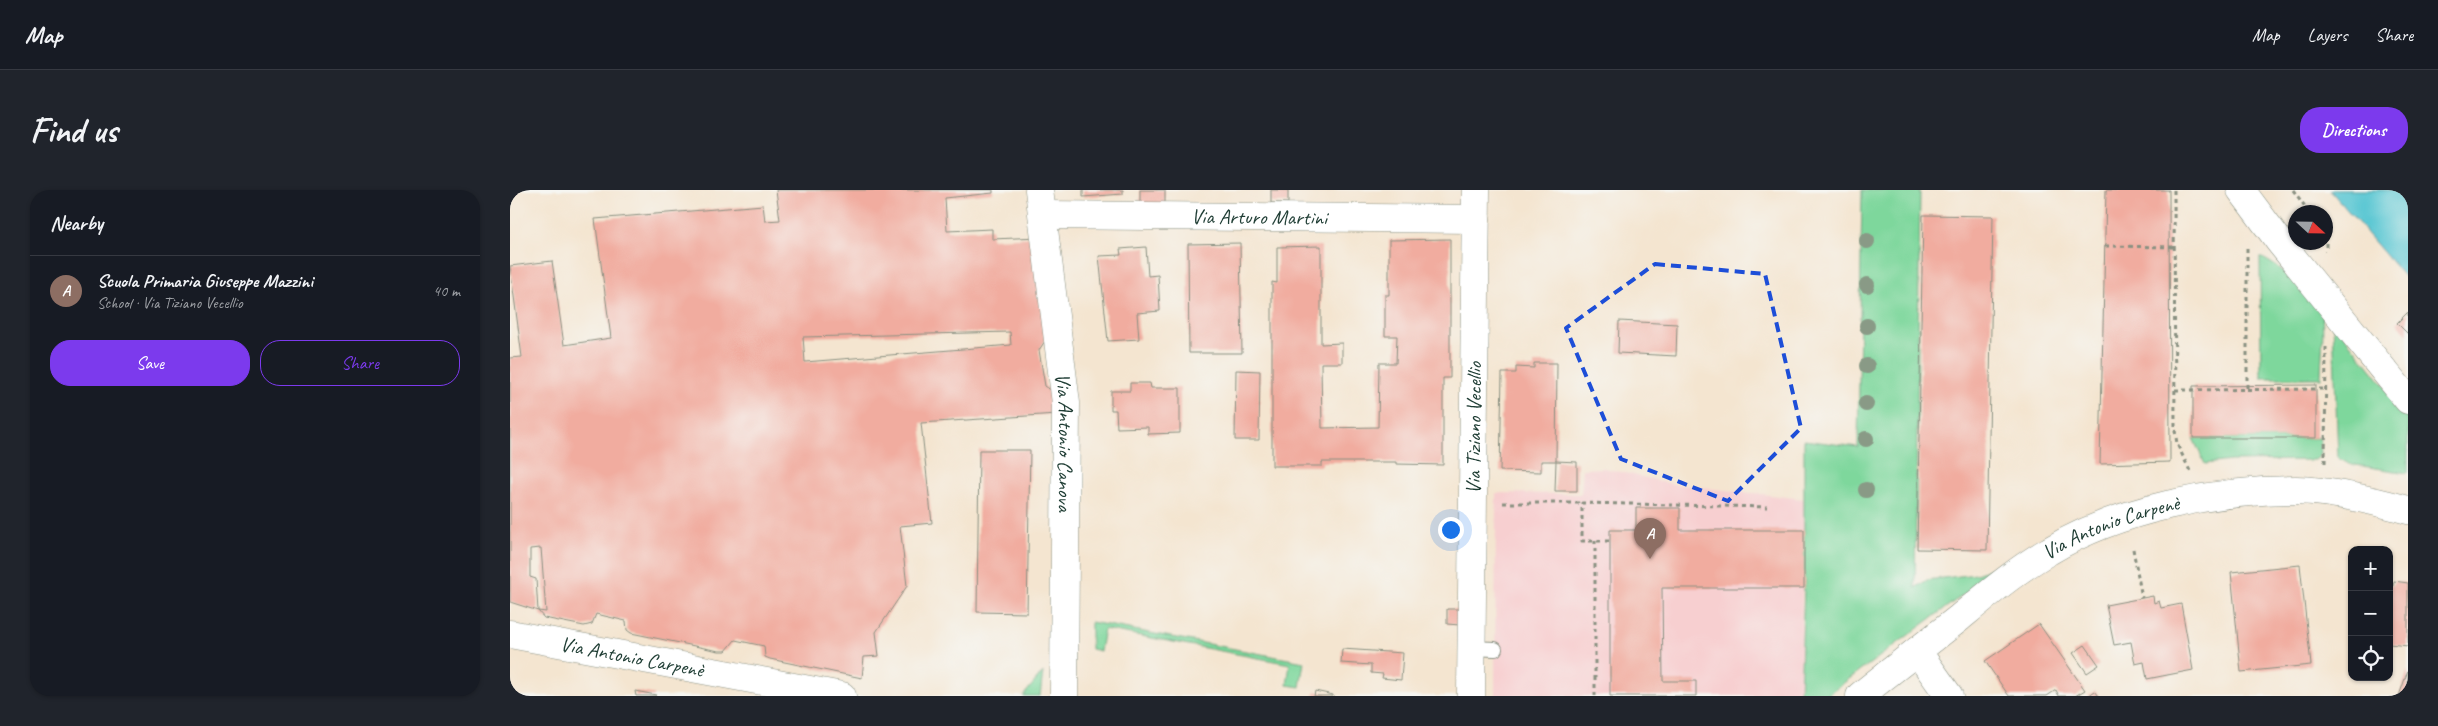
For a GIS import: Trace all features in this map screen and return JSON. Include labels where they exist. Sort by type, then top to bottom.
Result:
[{"type":"street","name":"Via Tiziano Vecellio","points":[[1471,696],[1483,649],[1476,190]]},
{"type":"street","points":[[2241,190],[2279,241],[2408,400]]},
{"type":"street","name":"Via Arturo Martini","points":[[1041,203],[1307,218],[1476,219]]},
{"type":"street","name":"Via Antonio Canova","points":[[1041,203],[1066,403],[1064,696]]},
{"type":"street","name":"Via Antonio Carpenè","points":[[1860,696],[2011,576],[2050,550],[2120,520],[2158,508],[2228,494],[2298,490],[2378,501],[2408,510]]},
{"type":"street","name":"Via Antonio Carpenè","points":[[510,634],[842,696]]},
{"type":"street","points":[[1918,651],[1949,696]]},
{"type":"path","points":[[2174,190],[2175,430],[2178,444],[2193,477]]},
{"type":"path","points":[[2293,190],[2304,205]]},
{"type":"path","points":[[2105,246],[2174,247]]},
{"type":"path","points":[[2247,247],[2247,390]]},
{"type":"path","points":[[2325,466],[2326,345]]},
{"type":"path","points":[[2175,390],[2325,389]]},
{"type":"path","points":[[1496,503],[1767,507]]},
{"type":"path","points":[[1582,503],[1582,541],[1609,541]]},
{"type":"path","points":[[1595,541],[1595,696]]},
{"type":"path","points":[[2133,549],[2142,598]]},
{"type":"highlighted area","points":[[1655,264],[1765,274],[1801,428],[1728,501],[1621,459],[1566,328]]},
{"type":"shaded area","points":[[1604,468],[1672,484],[1804,499],[1800,696],[1495,696],[1496,493],[1581,494],[1583,469]]},
{"type":"green space","points":[[1862,190],[1920,190],[1915,588],[1927,580],[1976,574],[2005,564],[1826,696],[1800,696],[1804,588],[1804,440],[1858,447]]},
{"type":"green space","points":[[2260,257],[2295,280],[2311,296],[2321,311],[2323,334],[2321,378],[2261,378]]},
{"type":"green space","points":[[2333,322],[2408,415],[2408,473],[2349,464],[2338,458]]},
{"type":"green space","points":[[2193,438],[2320,438],[2321,455],[2315,460],[2231,461],[2205,464]]},
{"type":"green space","points":[[1091,622],[1304,662],[1300,687],[1287,685],[1290,664],[1104,629],[1100,651],[1091,649]]},
{"type":"green space","points":[[1043,672],[1040,696],[1023,696]]},
{"type":"water","points":[[2330,190],[2406,190],[2408,193],[2408,281]]},
{"type":"building","points":[[776,190],[993,190],[993,193],[945,198],[947,231],[992,229],[992,239],[1040,237],[1047,338],[1039,350],[1045,386],[1052,391],[1057,414],[921,423],[932,523],[900,526],[907,586],[876,632],[879,656],[864,657],[862,678],[770,659],[765,657],[764,646],[735,640],[726,651],[719,651],[631,633],[627,630],[626,621],[596,614],[592,624],[584,626],[544,618],[538,611],[510,602],[510,358],[522,357],[510,266],[552,261],[564,345],[611,338],[595,219],[763,205],[765,221],[780,220]],"holes":[[[1010,332],[1011,345],[805,362],[803,337]],[[541,548],[546,612],[538,611],[536,579],[530,577],[530,549]]]},
{"type":"building","points":[[1083,190],[1123,190],[1123,194],[1083,197]]},
{"type":"building","points":[[1140,190],[1165,190],[1165,205],[1140,205]]},
{"type":"building","points":[[1271,190],[1288,190],[1288,203],[1271,203]]},
{"type":"building","points":[[2106,190],[2169,190],[2170,462],[2100,464]]},
{"type":"building","points":[[1923,215],[1993,216],[1987,550],[1917,549]]},
{"type":"building","points":[[1450,239],[1450,378],[1443,378],[1443,465],[1396,464],[1396,462],[1322,462],[1322,466],[1272,466],[1272,282],[1277,283],[1277,247],[1321,246],[1321,344],[1342,343],[1342,363],[1321,363],[1322,428],[1378,427],[1379,363],[1396,363],[1397,336],[1385,336],[1385,295],[1389,295],[1389,240]]},
{"type":"building","points":[[1240,243],[1242,353],[1189,353],[1188,244]]},
{"type":"building","points":[[1146,247],[1148,276],[1158,275],[1160,311],[1137,313],[1139,339],[1108,341],[1099,256],[1121,255],[1120,249]]},
{"type":"building","points":[[2408,312],[2408,334],[2397,323]]},
{"type":"building","points":[[1619,321],[1677,324],[1676,356],[1618,353]]},
{"type":"building","points":[[1534,363],[1557,363],[1556,461],[1541,461],[1541,472],[1500,471],[1502,373],[1516,373],[1516,367],[1534,368]]},
{"type":"building","points":[[1236,370],[1260,371],[1259,440],[1235,440]]},
{"type":"building","points":[[1130,383],[1150,383],[1151,388],[1180,388],[1180,433],[1148,434],[1148,427],[1117,428],[1116,410],[1111,410],[1111,391],[1130,391]]},
{"type":"building","points":[[2316,385],[2316,438],[2193,438],[2193,386]]},
{"type":"building","points":[[979,450],[1030,450],[1027,613],[977,612]]},
{"type":"building","points":[[1556,461],[1577,462],[1577,491],[1555,491]]},
{"type":"building","points":[[1636,508],[1680,508],[1680,530],[1804,530],[1804,588],[1662,588],[1663,681],[1696,681],[1696,696],[1610,696],[1610,530],[1636,530]]},
{"type":"building","points":[[2300,565],[2311,665],[2241,672],[2231,572]]},
{"type":"building","points":[[2394,581],[2408,583],[2408,646],[2393,644]]},
{"type":"building","points":[[2153,596],[2154,603],[2159,601],[2161,608],[2181,604],[2193,670],[2147,679],[2144,662],[2135,664],[2131,642],[2114,645],[2106,605]]},
{"type":"building","points":[[1447,609],[1460,609],[1460,625],[1447,624]]},
{"type":"building","points":[[2039,624],[2085,690],[2075,696],[2059,696],[2056,690],[2047,696],[2009,696],[1985,661]]},
{"type":"building","points":[[2085,645],[2099,665],[2087,673],[2073,653]]},
{"type":"building","points":[[1342,649],[1403,653],[1401,680],[1382,678],[1383,674],[1371,673],[1371,665],[1341,663]]},
{"type":"building","points":[[2408,670],[2408,695],[2399,696]]},
{"type":"building","points":[[635,691],[656,695],[636,696]]},
{"type":"building","points":[[1315,691],[1333,695],[1333,696],[1314,696]]},
{"type":"building","points":[[2095,691],[2099,696],[2088,696]]},
{"type":"place","name":"Scuola Primaria Giuseppe Mazzini","points":[[1650,559]]}]
